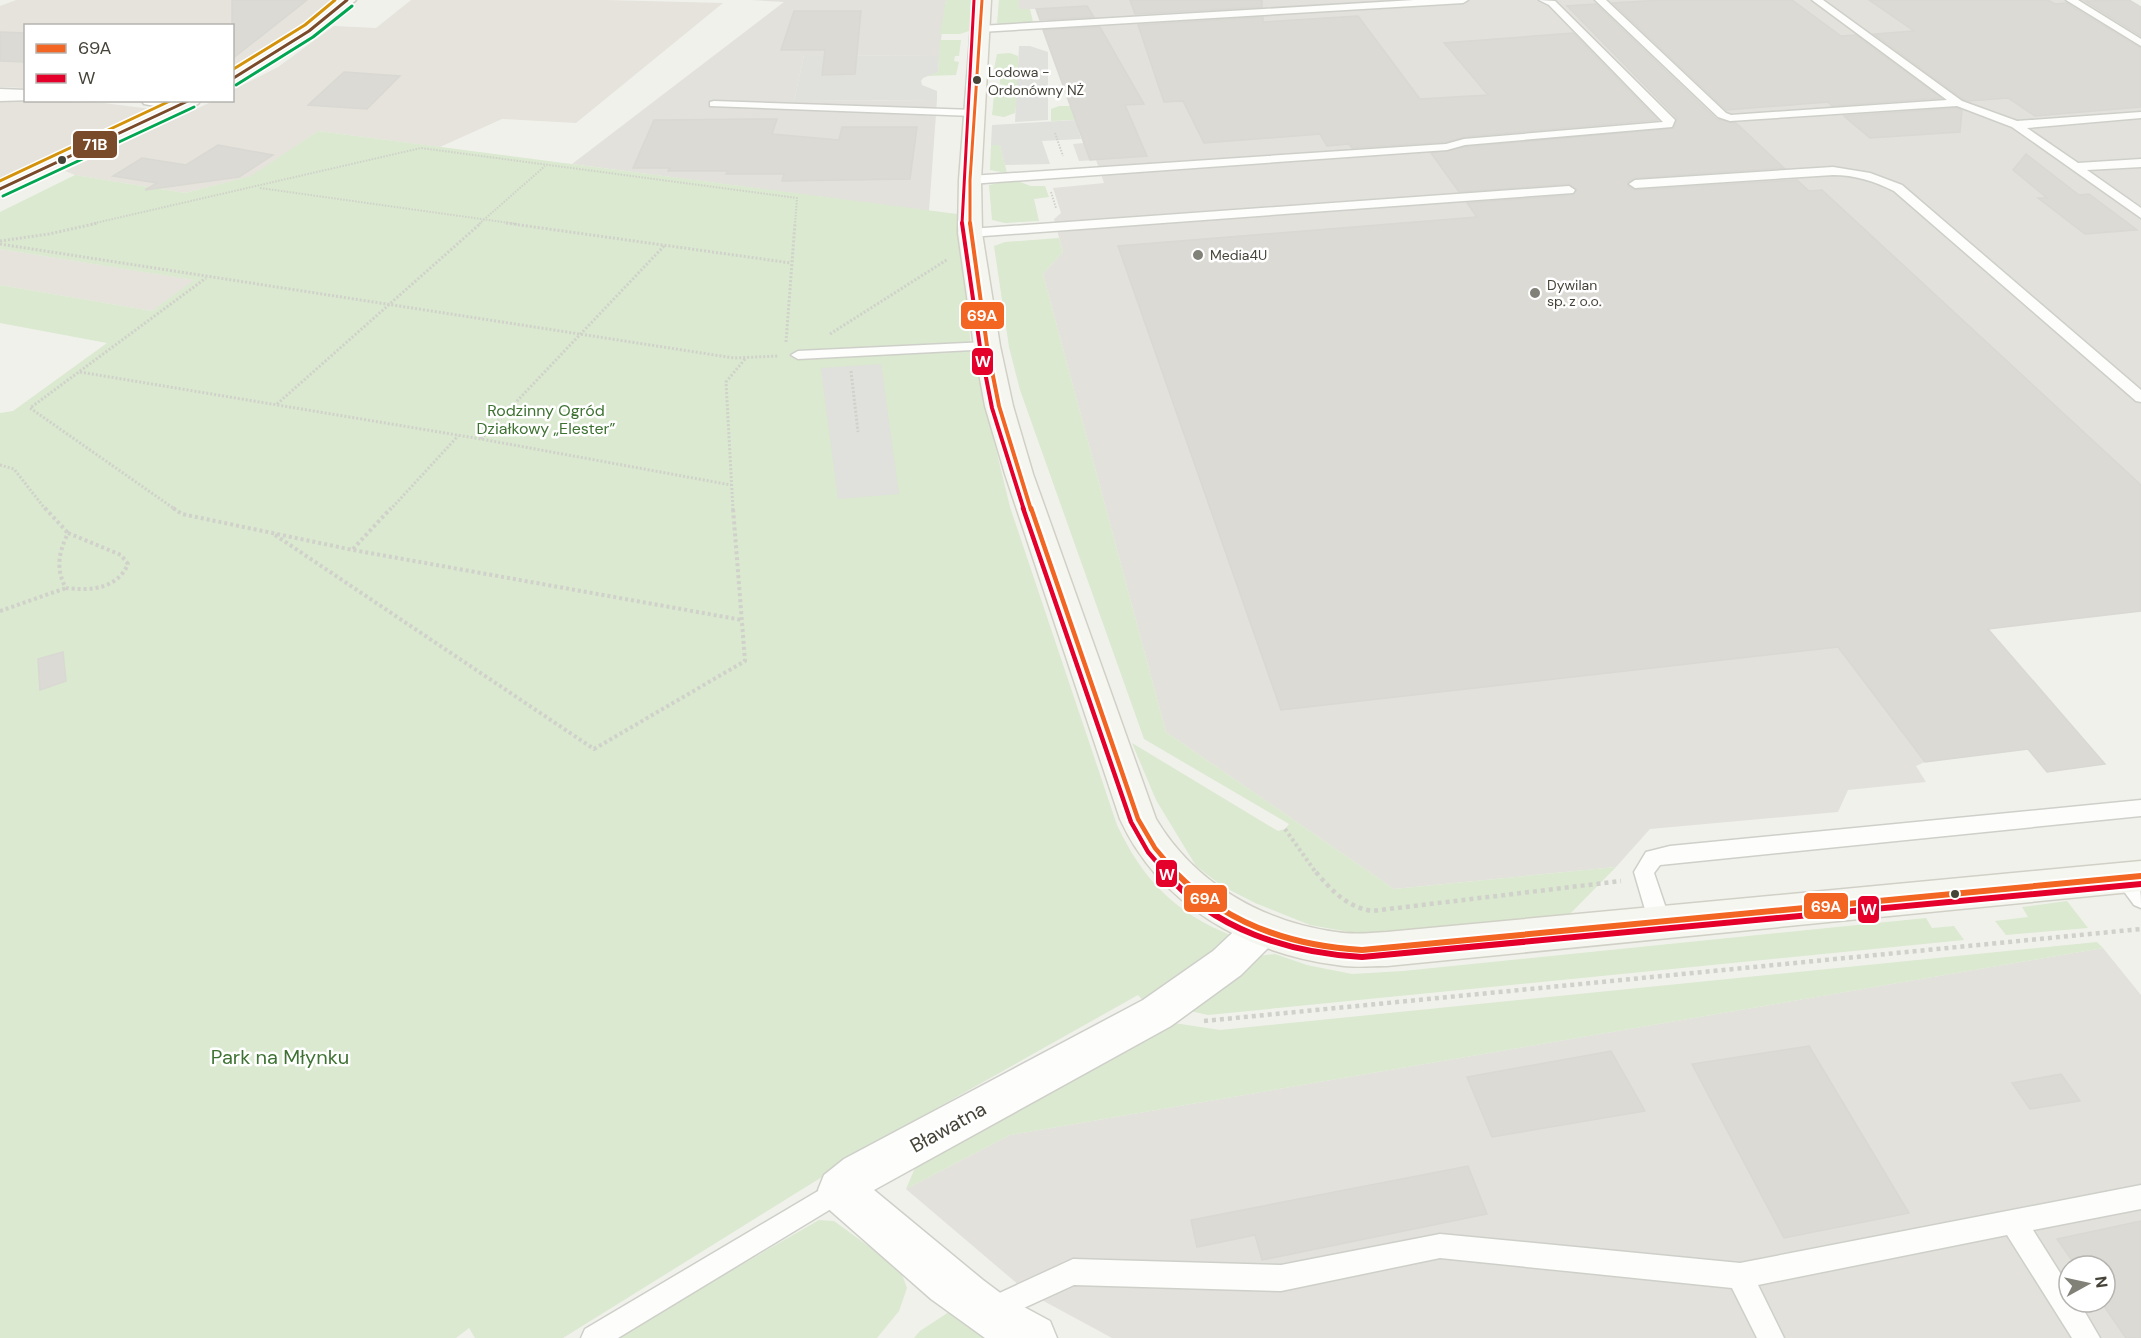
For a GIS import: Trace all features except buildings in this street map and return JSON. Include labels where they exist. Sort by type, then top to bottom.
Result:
[{"type":"street","points":[[234,78],[287,46],[347,0]]},
{"type":"street","points":[[982,0],[970,180],[971,239],[987,346],[999,406],[1019,474],[1123,780],[1143,830],[1177,875],[1213,905],[1260,931],[1338,949],[1387,949],[1660,923],[2135,884]]},
{"type":"street","points":[[0,95],[24,96]]},
{"type":"street","points":[[0,189],[187,103]]},
{"type":"street","name":"Bławatna","points":[[840,1190],[860,1174],[1157,1013],[1227,963],[1260,931]]},
{"type":"street","points":[[840,1190],[916,1256],[987,1312],[1033,1338]]},
{"type":"lane","points":[[980,29],[1463,0]]},
{"type":"lane","points":[[970,180],[1448,147],[1464,142],[1668,125],[1669,120],[1552,3],[1544,0]]},
{"type":"lane","points":[[1600,0],[1722,116],[1730,118],[1958,103]]},
{"type":"lane","points":[[1817,0],[1958,103],[2016,125],[2141,214]]},
{"type":"lane","points":[[2071,0],[2141,43]]},
{"type":"lane","points":[[714,104],[974,113]]},
{"type":"lane","points":[[2016,125],[2141,115]]},
{"type":"lane","points":[[2078,168],[2141,163]]},
{"type":"lane","points":[[1635,184],[1833,171],[1852,171],[1876,177],[1898,188],[2141,398]]},
{"type":"lane","points":[[971,239],[1048,227],[1569,190]]},
{"type":"lane","points":[[791,355],[987,346]]},
{"type":"lane","points":[[1660,923],[1644,872],[1653,858],[1670,854],[2141,808]]},
{"type":"lane","points":[[594,1338],[840,1190]]},
{"type":"lane","points":[[987,1312],[1073,1272],[1281,1278],[1440,1246],[1740,1276],[2141,1197]]},
{"type":"lane","points":[[2013,1222],[2087,1338]]},
{"type":"lane","points":[[1740,1276],[1771,1338]]},
{"type":"path","points":[[1055,133],[1067,165]]},
{"type":"path","points":[[0,243],[50,234],[421,148],[797,198],[791,263],[791,355]]},
{"type":"path","points":[[277,405],[546,166]]},
{"type":"path","points":[[1046,174],[1057,213],[1046,220],[1048,227]]},
{"type":"path","points":[[256,187],[791,263]]},
{"type":"path","points":[[0,243],[206,278],[745,358],[791,355],[971,239]]},
{"type":"path","points":[[481,438],[666,245]]},
{"type":"path","points":[[206,278],[30,408],[182,514],[353,550],[742,620]]},
{"type":"path","points":[[849,352],[858,432]]},
{"type":"path","points":[[272,533],[594,749],[745,661],[731,485],[726,382],[745,358]]},
{"type":"path","points":[[79,372],[481,438],[731,485]]},
{"type":"path","points":[[353,550],[459,435]]},
{"type":"path","points":[[0,465],[14,470],[55,521],[68,533],[121,555],[128,564],[126,572],[119,580],[102,587],[85,591],[66,588],[0,611]]},
{"type":"path","points":[[66,588],[58,577],[60,548],[68,533]]},
{"type":"path","points":[[1285,829],[1312,867],[1333,890],[1353,907],[1372,912],[1646,878]]},
{"type":"path","points":[[1157,1013],[1211,1022],[2141,929]]},
{"type":"shaded area","points":[[16,0],[332,0],[307,21],[234,68],[234,24],[24,24],[24,88],[0,87],[0,6]]},
{"type":"shaded area","points":[[411,0],[606,0],[723,3],[576,123],[502,119],[440,147],[318,131],[252,176],[185,193],[75,175],[65,171],[211,102],[234,102],[234,89],[278,67],[334,26],[376,28]]},
{"type":"shaded area","points":[[751,0],[946,0],[939,56],[804,55],[794,101],[937,100],[929,211],[572,164],[784,2]]},
{"type":"shaded area","points":[[1019,0],[2087,0],[2141,32],[2141,611],[1988,629],[2105,764],[2047,772],[2028,749],[1925,762],[1916,766],[1926,782],[1848,790],[1838,812],[1650,829],[1616,867],[1394,889],[1166,732],[1043,274],[1063,252],[1054,219],[1061,213],[1053,188],[1104,183],[1096,160],[1079,161],[1073,144],[1094,142],[1043,9],[1019,9]]},
{"type":"shaded area","points":[[1019,46],[1030,46],[1048,52],[1048,120],[1015,122]]},
{"type":"shaded area","points":[[804,55],[939,56],[938,72],[921,81],[922,85],[937,91],[937,100],[794,101]]},
{"type":"shaded area","points":[[0,100],[104,103],[159,110],[0,181]]},
{"type":"shaded area","points":[[1076,120],[1081,139],[1042,141],[1050,164],[1005,165],[1000,145],[991,145],[992,125]]},
{"type":"shaded area","points":[[0,249],[195,280],[152,311],[0,285]]},
{"type":"shaded area","points":[[881,364],[899,494],[838,499],[821,368]]},
{"type":"shaded area","points":[[2103,948],[2141,995],[2141,1338],[1112,1338],[1027,1292],[906,1189],[1010,1135]]},
{"type":"green space","points":[[946,0],[971,0],[969,31],[960,34],[940,34]]},
{"type":"green space","points":[[999,0],[1019,0],[1019,9],[1030,9],[1033,22],[1004,25],[997,23]]},
{"type":"green space","points":[[940,40],[961,40],[959,56],[955,56],[954,61],[959,62],[956,75],[927,76],[938,72]]},
{"type":"green space","points":[[1010,53],[1018,56],[1018,89],[1000,84],[1000,79],[996,78],[997,69],[994,69],[997,54]]},
{"type":"green space","points":[[995,85],[1018,91],[1015,113],[1004,117],[992,115]]},
{"type":"green space","points":[[1070,106],[1076,120],[1051,121],[1051,109]]},
{"type":"green space","points":[[318,131],[957,214],[971,346],[1010,507],[1117,825],[1138,862],[1163,892],[1194,917],[1233,936],[1148,1006],[1138,995],[896,1131],[563,1338],[475,1338],[469,1328],[456,1338],[0,1338],[0,413],[13,411],[107,343],[0,323],[0,285],[152,311],[194,280],[0,249],[0,212],[75,175],[185,193],[251,176]]},
{"type":"green space","points":[[991,145],[1000,145],[1007,173],[990,170]]},
{"type":"green space","points":[[1015,180],[1031,186],[1045,186],[1049,197],[1034,199],[1039,221],[1005,223],[992,220],[989,185]]},
{"type":"green space","points":[[1059,238],[1063,252],[1043,274],[1166,732],[1394,889],[1616,867],[1570,914],[1386,932],[1349,932],[1310,925],[1255,903],[1222,886],[1196,866],[1156,800],[1132,743],[1278,831],[1285,829],[1289,824],[1144,739],[1020,390],[1009,347],[994,246],[1005,242]]},
{"type":"green space","points":[[2067,901],[2088,928],[2006,935],[1995,921],[2028,917],[2022,907]]},
{"type":"green space","points":[[1926,918],[1932,928],[1954,926],[1964,940],[1208,1015],[1177,1008],[1250,957],[1275,954],[1307,965],[1352,974],[1403,971]]},
{"type":"green space","points":[[2097,942],[2103,948],[1010,1135],[906,1189],[917,1163],[1161,1021],[1220,1030]]},
{"type":"green space","points":[[819,1220],[834,1221],[900,1269],[907,1288],[899,1311],[877,1338],[614,1338]]},
{"type":"green space","points":[[955,1308],[1000,1338],[914,1338],[920,1331]]},
{"type":"transit line","points":[[234,69],[305,25],[335,0]]},
{"type":"transit line","name":"71B","points":[[234,78],[309,31],[347,0]]},
{"type":"transit line","name":"W","points":[[974,0],[962,233],[992,408],[1012,476],[1131,822],[1148,852],[1171,879],[1197,902],[1227,922],[1293,949],[1328,955],[1362,957],[2141,884]]},
{"type":"transit line","name":"69A","points":[[982,0],[970,180],[970,233],[987,346],[999,406],[1019,474],[1138,819],[1155,848],[1177,874],[1202,897],[1231,916],[1262,931],[1295,942],[1329,948],[1362,950],[2141,876]]},
{"type":"transit line","points":[[236,85],[313,37],[352,6]]},
{"type":"transit line","points":[[0,181],[168,102]]},
{"type":"transit line","name":"71B","points":[[0,189],[186,102]]},
{"type":"transit line","points":[[3,196],[194,107]]},
{"type":"place","name":"Lodowa - Ordonówny NŻ","points":[[977,80]]},
{"type":"place","name":"Media4U","points":[[1198,255]]},
{"type":"place","name":"Dywilan sp. z o.o.","points":[[1535,293]]},
{"type":"park label","name":"Rodzinny Ogród Działkowy „Elester”","points":[[546,419]]},
{"type":"park label","name":"Park na Młynku","points":[[280,1057]]}]
